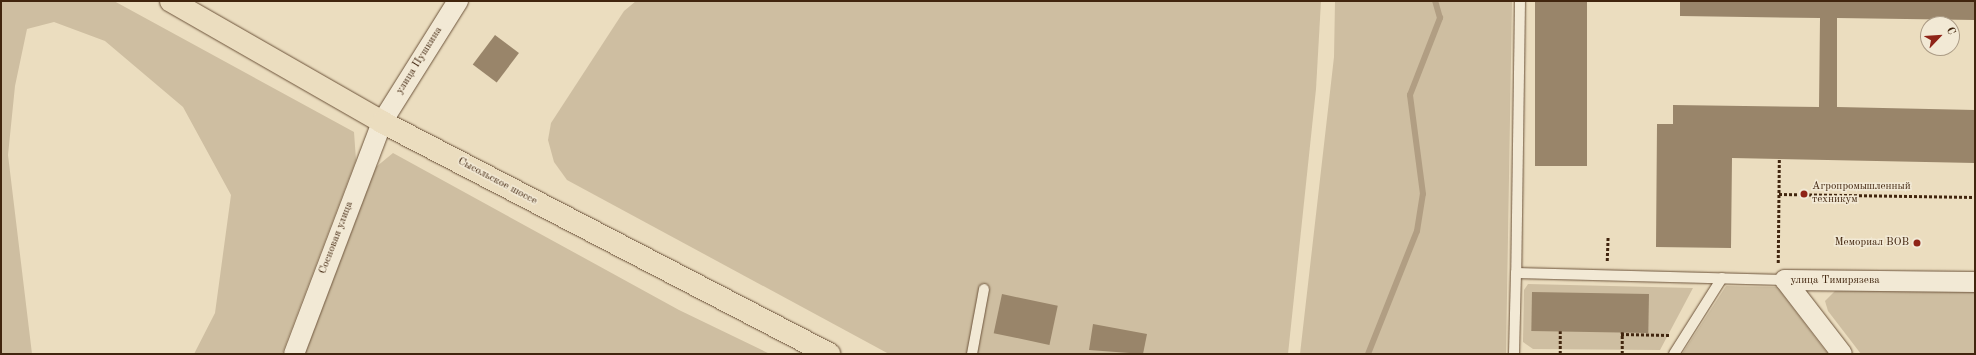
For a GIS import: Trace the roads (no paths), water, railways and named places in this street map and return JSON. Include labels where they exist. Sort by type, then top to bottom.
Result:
[{"type":"highway","name":"Сысольское шоссе","points":[[171,1],[382,122],[829,354]]},
{"type":"street","name":"улица Пушкина","points":[[382,122],[458,1]]},
{"type":"street","name":"Сосновая улица","points":[[294,354],[382,122]]},
{"type":"street","name":"улица Тимирязева","points":[[1782,272],[1975,282]]},
{"type":"street","name":"улица Тимирязева","points":[[1782,272],[1842,354]]},
{"type":"lane","points":[[1514,354],[1520,1]]},
{"type":"lane","points":[[1516,273],[1722,278],[1782,272]]},
{"type":"lane","points":[[1674,354],[1722,278]]},
{"type":"lane","points":[[972,354],[984,289]]},
{"type":"waterway","points":[[1368,354],[1417,231],[1423,194],[1410,95],[1440,18],[1435,1]]},
{"type":"place","name":"Агропромышленный техникум","points":[[1804,194]]},
{"type":"place","name":"Мемориал ВОВ","points":[[1917,243]]}]
